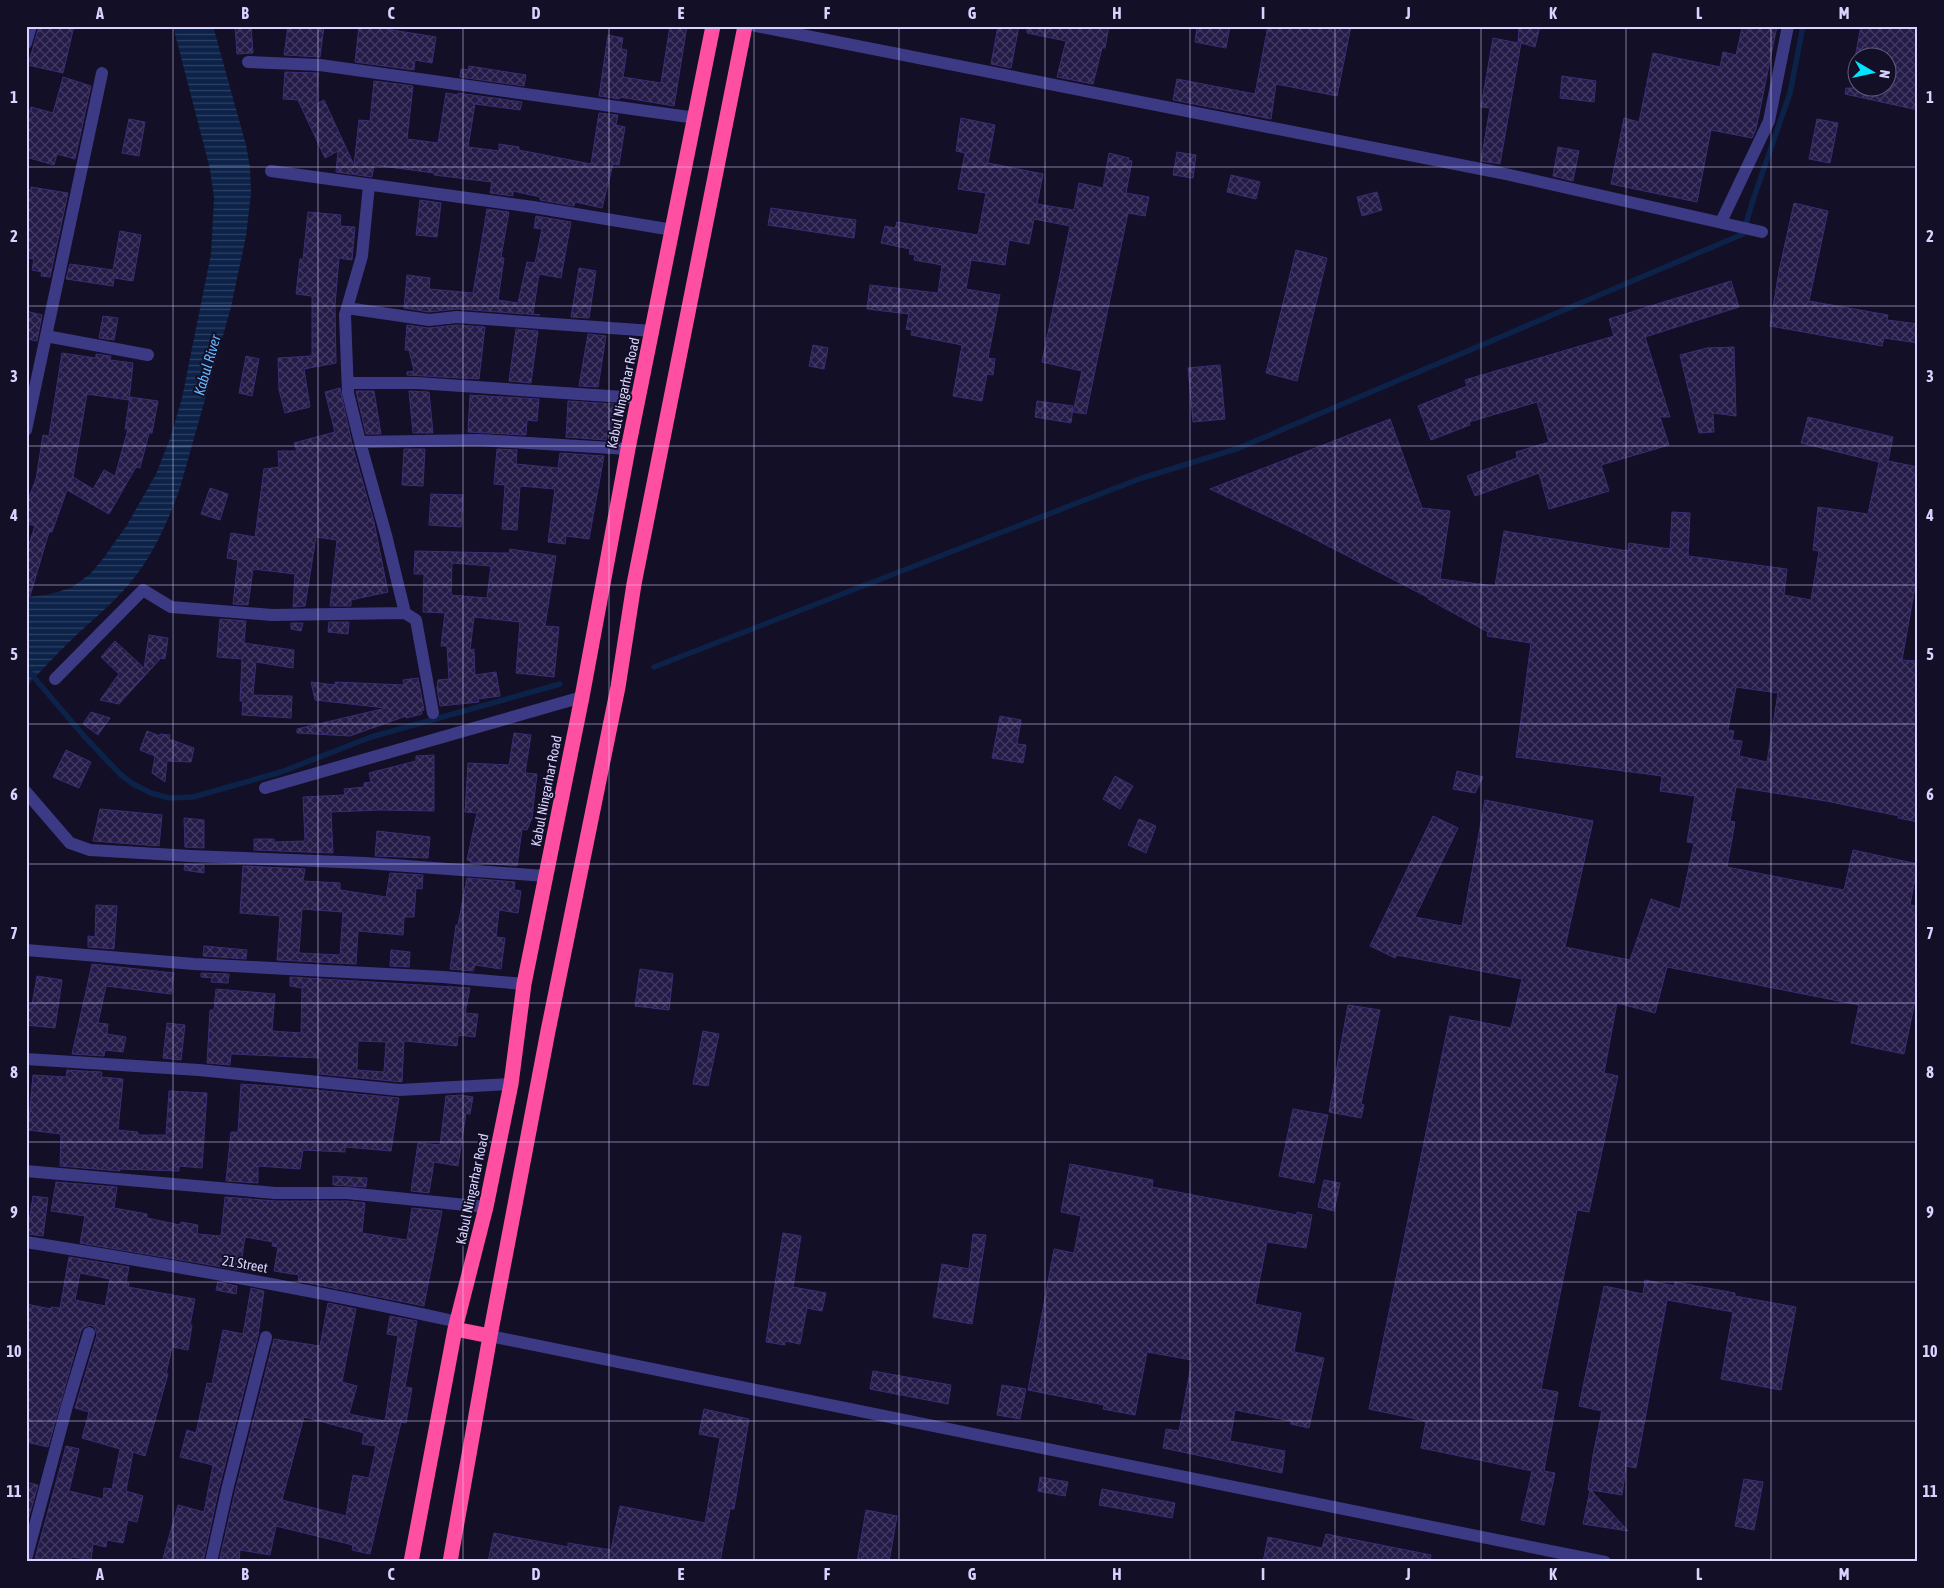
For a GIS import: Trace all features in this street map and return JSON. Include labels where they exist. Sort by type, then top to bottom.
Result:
[{"type":"highway","name":"Kabul Ningarhar Road","points":[[411,1562],[457,1326],[486,1207],[511,1084],[524,984],[582,697],[628,449],[713,26]]},
{"type":"highway","points":[[450,1562],[490,1336],[550,1021],[618,687],[636,574],[744,26]]},
{"type":"highway","points":[[457,1326],[490,1336]]},
{"type":"street","points":[[26,43],[31,26]]},
{"type":"street","points":[[756,26],[1501,173],[1762,232]]},
{"type":"street","points":[[1721,222],[1769,121],[1788,26]]},
{"type":"street","points":[[248,62],[320,65],[696,118]]},
{"type":"street","points":[[26,430],[102,72]]},
{"type":"street","points":[[271,171],[533,206],[673,230]]},
{"type":"street","points":[[369,185],[362,256],[345,315],[348,393],[405,613]]},
{"type":"street","points":[[347,308],[429,320],[456,317],[653,331]]},
{"type":"street","points":[[46,336],[148,355]]},
{"type":"street","points":[[349,383],[427,384],[639,398]]},
{"type":"street","points":[[360,442],[479,440],[628,449]]},
{"type":"street","points":[[55,679],[143,590],[171,607],[272,615],[405,613],[416,620],[433,713]]},
{"type":"street","points":[[265,788],[582,697]]},
{"type":"street","points":[[26,792],[70,843],[90,850],[365,863],[546,876]]},
{"type":"street","points":[[26,950],[194,964],[433,976],[524,984]]},
{"type":"street","points":[[26,1059],[199,1070],[399,1090],[511,1084]]},
{"type":"street","points":[[26,1171],[275,1193],[347,1193],[486,1207]]},
{"type":"street","name":"21 Street","points":[[26,1242],[254,1280],[360,1300],[457,1326]]},
{"type":"street","points":[[26,1559],[67,1406],[89,1333]]},
{"type":"street","points":[[490,1336],[1605,1562]]},
{"type":"street","points":[[211,1562],[227,1490],[266,1337]]},
{"type":"water","name":"Kabul River","points":[[173,26],[213,26],[246,145],[250,167],[251,193],[246,236],[231,307],[180,488],[153,550],[123,591],[66,645],[26,687],[26,597],[46,595],[71,588],[90,574],[102,560],[127,525],[156,474],[171,436],[182,398],[211,254],[214,198],[210,169]]},
{"type":"building","points":[[39,26],[74,26],[63,73],[28,65]]},
{"type":"building","points":[[235,26],[251,26],[253,53],[237,54]]},
{"type":"building","points":[[288,26],[324,26],[320,57],[284,55]]},
{"type":"building","points":[[359,26],[386,26],[386,29],[436,37],[432,63],[415,60],[414,70],[355,62]]},
{"type":"building","points":[[670,26],[687,26],[674,106],[620,97],[620,99],[599,96],[608,35],[623,38],[621,49],[627,50],[623,77],[661,83]]},
{"type":"building","points":[[998,26],[1019,26],[1011,68],[991,64]]},
{"type":"building","points":[[1027,26],[1109,26],[1105,48],[1102,48],[1093,84],[1057,77],[1066,41],[1027,33]]},
{"type":"building","points":[[1197,26],[1230,26],[1226,48],[1195,42]]},
{"type":"building","points":[[1268,26],[1351,26],[1337,96],[1276,84],[1271,119],[1173,100],[1177,79],[1255,94]]},
{"type":"building","points":[[1519,26],[1540,26],[1535,47],[1521,43],[1500,164],[1481,161],[1490,108],[1481,107],[1493,38],[1518,43]]},
{"type":"building","points":[[1752,26],[1777,26],[1756,129],[1752,138],[1711,130],[1697,202],[1611,184],[1624,118],[1639,122],[1653,53],[1720,67],[1723,52],[1736,55],[1742,28],[1752,30]]},
{"type":"building","points":[[1861,26],[1918,26],[1918,110],[1863,98],[1896,98],[1896,48],[1857,48]]},
{"type":"building","points":[[469,66],[526,75],[524,86],[460,77],[461,69],[468,70]]},
{"type":"building","points":[[285,72],[318,73],[316,104],[324,100],[354,165],[359,120],[370,121],[374,81],[413,86],[407,139],[438,143],[446,93],[458,95],[458,93],[522,102],[520,110],[475,104],[468,147],[499,151],[499,144],[519,147],[519,150],[591,164],[599,113],[618,115],[616,125],[625,127],[619,165],[613,164],[602,208],[575,202],[574,206],[540,200],[540,197],[513,191],[513,196],[490,193],[492,182],[434,175],[434,173],[374,165],[372,177],[336,172],[338,151],[325,158],[298,100],[283,99]]},
{"type":"building","points":[[1562,76],[1596,81],[1594,102],[1560,98]]},
{"type":"building","points":[[63,77],[91,86],[75,159],[57,154],[54,165],[26,157],[26,122],[31,107],[53,113]]},
{"type":"building","points":[[961,118],[995,125],[988,163],[1043,174],[1037,204],[1074,210],[1079,183],[1103,188],[1109,153],[1129,158],[1128,160],[1132,161],[1126,193],[1149,197],[1145,216],[1128,213],[1086,414],[1073,412],[1082,371],[1042,362],[1070,226],[1034,219],[1029,244],[1009,240],[1005,265],[971,260],[966,289],[1000,295],[988,358],[995,359],[993,375],[987,374],[982,401],[953,396],[962,345],[911,335],[912,330],[906,329],[909,314],[867,309],[870,285],[938,293],[942,265],[914,260],[915,255],[909,254],[910,249],[881,243],[885,226],[895,228],[897,222],[978,235],[986,193],[958,189],[965,153],[956,151]]},
{"type":"building","points":[[129,119],[145,122],[139,156],[122,153]]},
{"type":"building","points":[[1817,119],[1838,123],[1830,163],[1809,159]]},
{"type":"building","points":[[1558,147],[1579,151],[1573,181],[1553,176]]},
{"type":"building","points":[[1177,152],[1196,155],[1193,178],[1173,175]]},
{"type":"building","points":[[1231,175],[1260,182],[1256,199],[1227,192]]},
{"type":"building","points":[[31,187],[68,193],[50,277],[41,276],[42,272],[32,270],[34,259],[26,258],[26,189],[31,190]]},
{"type":"building","points":[[1377,192],[1382,210],[1362,216],[1357,197]]},
{"type":"building","points":[[420,200],[441,203],[437,237],[416,235]]},
{"type":"building","points":[[1794,203],[1828,211],[1809,301],[1888,315],[1887,320],[1918,324],[1918,343],[1884,338],[1882,346],[1770,326],[1779,271]]},
{"type":"building","points":[[771,208],[856,220],[854,238],[768,225]]},
{"type":"building","points":[[487,209],[509,212],[501,257],[504,258],[498,300],[518,303],[527,262],[535,263],[542,229],[534,228],[536,216],[571,222],[561,278],[539,274],[533,314],[540,315],[457,309],[429,312],[404,308],[407,275],[430,278],[429,289],[473,293]]},
{"type":"building","points":[[308,212],[341,215],[340,226],[355,227],[352,260],[339,258],[335,305],[336,363],[304,369],[310,407],[285,413],[279,390],[278,358],[312,356],[312,296],[296,294],[300,259],[303,259]]},
{"type":"building","points":[[120,231],[141,235],[133,281],[114,278],[113,286],[66,279],[70,264],[113,270]]},
{"type":"building","points":[[1296,250],[1327,258],[1297,381],[1266,373]]},
{"type":"building","points":[[579,268],[596,271],[589,318],[571,317]]},
{"type":"building","points":[[1731,281],[1739,307],[1645,337],[1670,417],[1660,417],[1669,445],[1601,465],[1609,491],[1549,509],[1539,473],[1475,496],[1467,476],[1517,458],[1516,452],[1549,442],[1537,402],[1469,422],[1470,425],[1431,440],[1418,406],[1467,386],[1465,380],[1614,336],[1609,319]]},
{"type":"building","points":[[26,311],[42,315],[37,341],[26,339]]},
{"type":"building","points":[[103,316],[118,318],[114,340],[99,338]]},
{"type":"building","points":[[407,325],[428,328],[457,325],[485,327],[479,379],[407,375],[407,372],[414,371],[409,350],[405,350]]},
{"type":"building","points":[[516,329],[538,331],[531,383],[509,381]]},
{"type":"building","points":[[588,334],[606,336],[598,387],[579,386]]},
{"type":"building","points":[[813,345],[828,348],[824,369],[809,366]]},
{"type":"building","points":[[1734,347],[1736,416],[1713,413],[1714,432],[1699,433],[1680,355],[1707,348]]},
{"type":"building","points":[[62,353],[96,358],[96,354],[111,356],[110,360],[133,363],[129,400],[87,394],[73,477],[93,489],[104,470],[115,476],[128,429],[125,429],[130,397],[158,401],[152,433],[149,433],[140,468],[136,467],[109,514],[67,490],[52,532],[49,532],[30,596],[26,595],[26,553],[35,526],[26,523],[26,505],[36,479],[43,435],[49,436]]},
{"type":"building","points":[[246,356],[259,359],[252,396],[239,393]]},
{"type":"building","points":[[1220,365],[1225,419],[1193,422],[1188,368]]},
{"type":"building","points":[[340,388],[352,444],[374,522],[388,592],[351,600],[351,606],[330,606],[337,540],[316,537],[305,606],[293,607],[295,574],[253,569],[248,605],[233,604],[238,560],[227,558],[231,533],[255,537],[264,469],[279,467],[278,451],[297,451],[294,443],[335,432],[325,392]]},
{"type":"building","points":[[356,391],[374,391],[381,434],[366,434]]},
{"type":"building","points":[[409,391],[429,392],[433,433],[413,433]]},
{"type":"building","points":[[470,395],[539,399],[537,421],[527,420],[526,435],[468,432]]},
{"type":"building","points":[[568,401],[614,404],[612,436],[607,436],[606,440],[566,437]]},
{"type":"building","points":[[1037,401],[1073,406],[1071,423],[1035,417]]},
{"type":"building","points":[[1808,417],[1893,437],[1888,461],[1918,467],[1918,588],[1915,587],[1902,660],[1918,661],[1918,822],[1898,818],[1899,816],[1826,801],[1736,787],[1730,821],[1735,822],[1727,867],[1844,890],[1853,850],[1918,864],[1910,905],[1918,906],[1918,987],[1904,1054],[1851,1043],[1859,1005],[1667,967],[1655,1013],[1617,1003],[1604,1073],[1618,1076],[1589,1212],[1577,1210],[1541,1389],[1558,1392],[1544,1471],[1555,1473],[1544,1525],[1521,1520],[1532,1471],[1421,1448],[1426,1421],[1369,1409],[1450,1016],[1511,1028],[1522,979],[1397,955],[1395,958],[1370,946],[1433,816],[1458,828],[1415,917],[1462,926],[1485,800],[1593,821],[1565,947],[1630,960],[1651,899],[1680,909],[1694,843],[1687,842],[1695,796],[1660,791],[1662,776],[1516,757],[1531,643],[1487,636],[1488,632],[1429,598],[1301,532],[1210,489],[1390,419],[1422,508],[1450,511],[1440,579],[1495,586],[1504,531],[1628,551],[1629,543],[1670,549],[1672,512],[1690,513],[1688,556],[1787,569],[1784,595],[1811,600],[1819,551],[1813,550],[1818,507],[1868,514],[1879,462],[1801,443]],"holes":[[[1736,687],[1778,693],[1767,762],[1739,756],[1742,741],[1732,740],[1734,731],[1728,730]]]},
{"type":"building","points":[[404,449],[425,449],[423,486],[402,485]]},
{"type":"building","points":[[497,449],[517,450],[516,464],[558,468],[560,453],[604,456],[589,539],[566,536],[565,544],[548,542],[555,489],[520,486],[517,530],[502,529],[505,485],[494,484]]},
{"type":"building","points":[[210,488],[228,494],[220,520],[201,514]]},
{"type":"building","points":[[431,494],[463,495],[461,527],[429,525]]},
{"type":"building","points":[[510,549],[556,556],[545,626],[559,627],[554,677],[516,673],[520,622],[474,617],[470,650],[474,649],[475,675],[496,672],[500,696],[478,699],[479,702],[440,706],[437,688],[438,680],[449,679],[447,646],[441,646],[445,613],[423,612],[424,574],[414,574],[415,551],[509,553]],"holes":[[[452,563],[491,566],[487,598],[451,595]]]},
{"type":"building","points":[[220,619],[246,621],[244,643],[294,650],[293,668],[256,662],[253,695],[292,696],[291,718],[242,715],[243,701],[240,701],[242,659],[217,657]]},
{"type":"building","points":[[329,622],[349,622],[348,634],[328,632]]},
{"type":"building","points":[[291,623],[303,623],[301,631],[291,629]]},
{"type":"building","points":[[149,635],[168,638],[165,659],[161,658],[119,704],[100,700],[119,674],[101,657],[115,641],[144,668]]},
{"type":"building","points":[[418,678],[424,710],[421,711],[422,714],[406,718],[406,716],[350,736],[297,733],[297,729],[386,708],[315,700],[311,682],[335,685],[335,682],[404,685],[403,680]]},
{"type":"building","points":[[91,712],[110,718],[98,735],[83,724]]},
{"type":"building","points":[[1000,716],[1021,720],[1017,744],[1026,745],[1023,763],[992,758]]},
{"type":"building","points":[[147,731],[160,736],[160,734],[170,735],[169,739],[194,748],[191,762],[167,761],[165,782],[152,773],[155,756],[140,750]]},
{"type":"building","points":[[514,733],[531,735],[525,773],[537,774],[532,818],[527,830],[522,829],[517,866],[470,862],[467,860],[477,813],[465,812],[468,763],[509,765]]},
{"type":"building","points":[[66,750],[91,762],[79,788],[53,777]]},
{"type":"building","points":[[434,755],[434,811],[380,810],[331,812],[333,853],[254,850],[254,839],[274,839],[274,842],[305,841],[303,797],[345,795],[344,789],[364,787],[364,783],[371,782],[369,773],[416,761],[416,756]]},
{"type":"building","points":[[1457,771],[1483,777],[1475,793],[1453,789]]},
{"type":"building","points":[[1115,776],[1133,786],[1120,809],[1103,799]]},
{"type":"building","points":[[100,809],[162,815],[159,846],[93,841]]},
{"type":"building","points":[[184,818],[204,820],[204,848],[185,847]]},
{"type":"building","points":[[1139,819],[1156,826],[1146,853],[1128,845]]},
{"type":"building","points":[[377,831],[430,837],[428,858],[375,856]]},
{"type":"building","points":[[185,864],[204,865],[204,873],[184,870]]},
{"type":"building","points":[[243,866],[305,869],[303,881],[340,883],[340,890],[386,897],[390,873],[423,875],[422,889],[416,888],[414,917],[404,917],[403,935],[358,931],[356,964],[277,960],[280,916],[240,913]],"holes":[[[302,909],[343,912],[340,955],[299,953]]]},
{"type":"building","points":[[467,878],[515,882],[514,890],[521,891],[518,913],[499,910],[496,937],[505,938],[501,969],[475,965],[473,971],[450,969],[456,925],[458,925]]},
{"type":"building","points":[[96,905],[117,906],[114,949],[88,947],[88,936],[95,937]]},
{"type":"building","points":[[204,946],[247,950],[246,959],[203,956]]},
{"type":"building","points":[[391,950],[410,952],[409,967],[390,966]]},
{"type":"building","points":[[92,964],[174,973],[171,994],[106,986],[98,1023],[108,1024],[107,1034],[126,1037],[123,1052],[105,1050],[104,1056],[72,1054]]},
{"type":"building","points":[[640,969],[673,974],[669,1010],[635,1006]]},
{"type":"building","points":[[201,973],[229,974],[228,983],[211,982],[212,978],[201,977]]},
{"type":"building","points":[[37,976],[62,980],[55,1028],[26,1025],[26,1004],[32,1005]]},
{"type":"building","points":[[290,977],[470,988],[465,1013],[478,1014],[475,1037],[458,1035],[457,1046],[404,1041],[402,1082],[319,1074],[320,1058],[231,1054],[230,1065],[207,1063],[210,1010],[214,1010],[216,989],[275,994],[272,1031],[301,1033],[302,988],[290,986]],"holes":[[[358,1041],[386,1042],[384,1072],[357,1070]]]},
{"type":"building","points":[[1348,1005],[1380,1010],[1361,1104],[1364,1105],[1361,1118],[1329,1112]]},
{"type":"building","points":[[167,1023],[185,1025],[181,1060],[163,1058]]},
{"type":"building","points":[[703,1031],[719,1034],[708,1086],[693,1084]]},
{"type":"building","points":[[67,1070],[102,1072],[101,1077],[123,1079],[118,1130],[138,1132],[138,1135],[166,1135],[169,1091],[207,1093],[202,1168],[179,1166],[179,1171],[120,1169],[120,1171],[60,1166],[61,1134],[28,1130],[33,1075],[66,1077]]},
{"type":"building","points":[[241,1084],[399,1098],[391,1151],[345,1147],[345,1152],[303,1150],[300,1169],[258,1166],[258,1183],[226,1181],[231,1132],[238,1132]]},
{"type":"building","points":[[461,1095],[473,1097],[470,1114],[466,1113],[458,1166],[434,1162],[429,1193],[411,1191],[418,1143],[440,1145],[446,1096]]},
{"type":"building","points":[[1293,1109],[1328,1115],[1314,1183],[1279,1176]]},
{"type":"building","points":[[1070,1164],[1153,1180],[1152,1187],[1297,1215],[1297,1212],[1312,1215],[1306,1248],[1267,1242],[1255,1304],[1301,1313],[1294,1352],[1324,1358],[1309,1428],[1291,1424],[1291,1421],[1235,1410],[1230,1441],[1285,1451],[1282,1473],[1163,1448],[1166,1429],[1179,1431],[1192,1360],[1147,1352],[1135,1415],[1103,1409],[1104,1405],[1028,1390],[1054,1249],[1074,1253],[1081,1216],[1061,1212]]},
{"type":"building","points":[[333,1176],[367,1178],[366,1187],[333,1185]]},
{"type":"building","points":[[1324,1180],[1340,1183],[1334,1211],[1318,1207]]},
{"type":"building","points":[[56,1182],[117,1187],[114,1208],[147,1214],[147,1218],[180,1225],[181,1222],[198,1225],[197,1234],[221,1236],[225,1197],[275,1201],[347,1201],[365,1203],[362,1233],[407,1240],[412,1208],[442,1211],[424,1306],[298,1281],[299,1275],[274,1271],[278,1247],[272,1246],[273,1242],[245,1237],[240,1270],[80,1243],[85,1216],[51,1211]]},
{"type":"building","points":[[33,1196],[48,1198],[43,1236],[27,1234]]},
{"type":"building","points":[[783,1233],[801,1236],[793,1287],[826,1293],[822,1311],[807,1308],[800,1344],[785,1341],[785,1345],[766,1342]]},
{"type":"building","points":[[973,1234],[986,1235],[972,1324],[933,1317],[942,1264],[969,1269]]},
{"type":"building","points":[[69,1257],[129,1267],[126,1283],[129,1283],[128,1287],[195,1299],[188,1350],[172,1347],[166,1374],[168,1374],[145,1456],[133,1452],[126,1491],[143,1496],[137,1522],[128,1520],[123,1543],[107,1540],[106,1547],[93,1544],[91,1560],[72,1557],[71,1562],[34,1562],[66,1446],[79,1449],[69,1491],[103,1499],[104,1488],[112,1489],[120,1449],[82,1438],[89,1412],[75,1408],[97,1335],[95,1328],[91,1325],[84,1327],[81,1331],[48,1447],[26,1442],[26,1304],[51,1309],[51,1307],[60,1308]],"holes":[[[80,1273],[110,1279],[105,1306],[75,1300]]]},
{"type":"building","points":[[1645,1280],[1674,1286],[1675,1282],[1735,1293],[1735,1296],[1796,1307],[1781,1390],[1721,1379],[1733,1312],[1667,1300],[1636,1468],[1626,1466],[1622,1495],[1591,1490],[1628,1531],[1583,1524],[1590,1490],[1588,1490],[1593,1455],[1602,1411],[1579,1406],[1604,1286],[1643,1294]]},
{"type":"building","points":[[218,1282],[237,1286],[236,1294],[216,1290]]},
{"type":"building","points":[[251,1288],[264,1291],[258,1336],[219,1488],[203,1562],[162,1562],[178,1505],[204,1512],[213,1465],[180,1457],[187,1430],[196,1433],[207,1383],[212,1384],[223,1330],[243,1334]]},
{"type":"building","points":[[328,1303],[356,1309],[342,1382],[357,1386],[349,1414],[385,1421],[398,1336],[387,1334],[390,1316],[417,1321],[405,1387],[412,1388],[406,1423],[401,1422],[370,1554],[352,1550],[353,1545],[276,1526],[270,1555],[240,1550],[239,1562],[219,1562],[274,1339],[320,1346]],"holes":[[[304,1417],[364,1433],[362,1444],[376,1446],[369,1478],[353,1475],[346,1516],[282,1500]]]},
{"type":"building","points":[[873,1371],[951,1385],[948,1404],[870,1389]]},
{"type":"building","points":[[1002,1385],[1026,1389],[1020,1419],[997,1415]]},
{"type":"building","points":[[704,1409],[749,1419],[734,1509],[730,1509],[720,1562],[488,1562],[494,1533],[568,1547],[568,1543],[611,1550],[620,1506],[705,1523],[720,1438],[699,1434]]},
{"type":"building","points":[[1040,1477],[1068,1482],[1065,1496],[1038,1491]]},
{"type":"building","points":[[1744,1479],[1763,1482],[1754,1530],[1735,1526]]},
{"type":"building","points":[[26,1482],[38,1485],[26,1527]]},
{"type":"building","points":[[1102,1489],[1175,1503],[1172,1518],[1099,1505]]},
{"type":"building","points":[[866,1510],[897,1516],[889,1562],[857,1562]]},
{"type":"building","points":[[1326,1534],[1431,1555],[1430,1562],[1263,1562],[1268,1537],[1322,1548]]},
{"type":"waterway","points":[[654,667],[1139,479],[1239,448],[1743,234],[1790,93],[1803,26]]},
{"type":"waterway","points":[[26,668],[84,736],[120,774],[133,784],[151,793],[169,798],[193,797],[281,772],[371,737],[560,684]]}]
